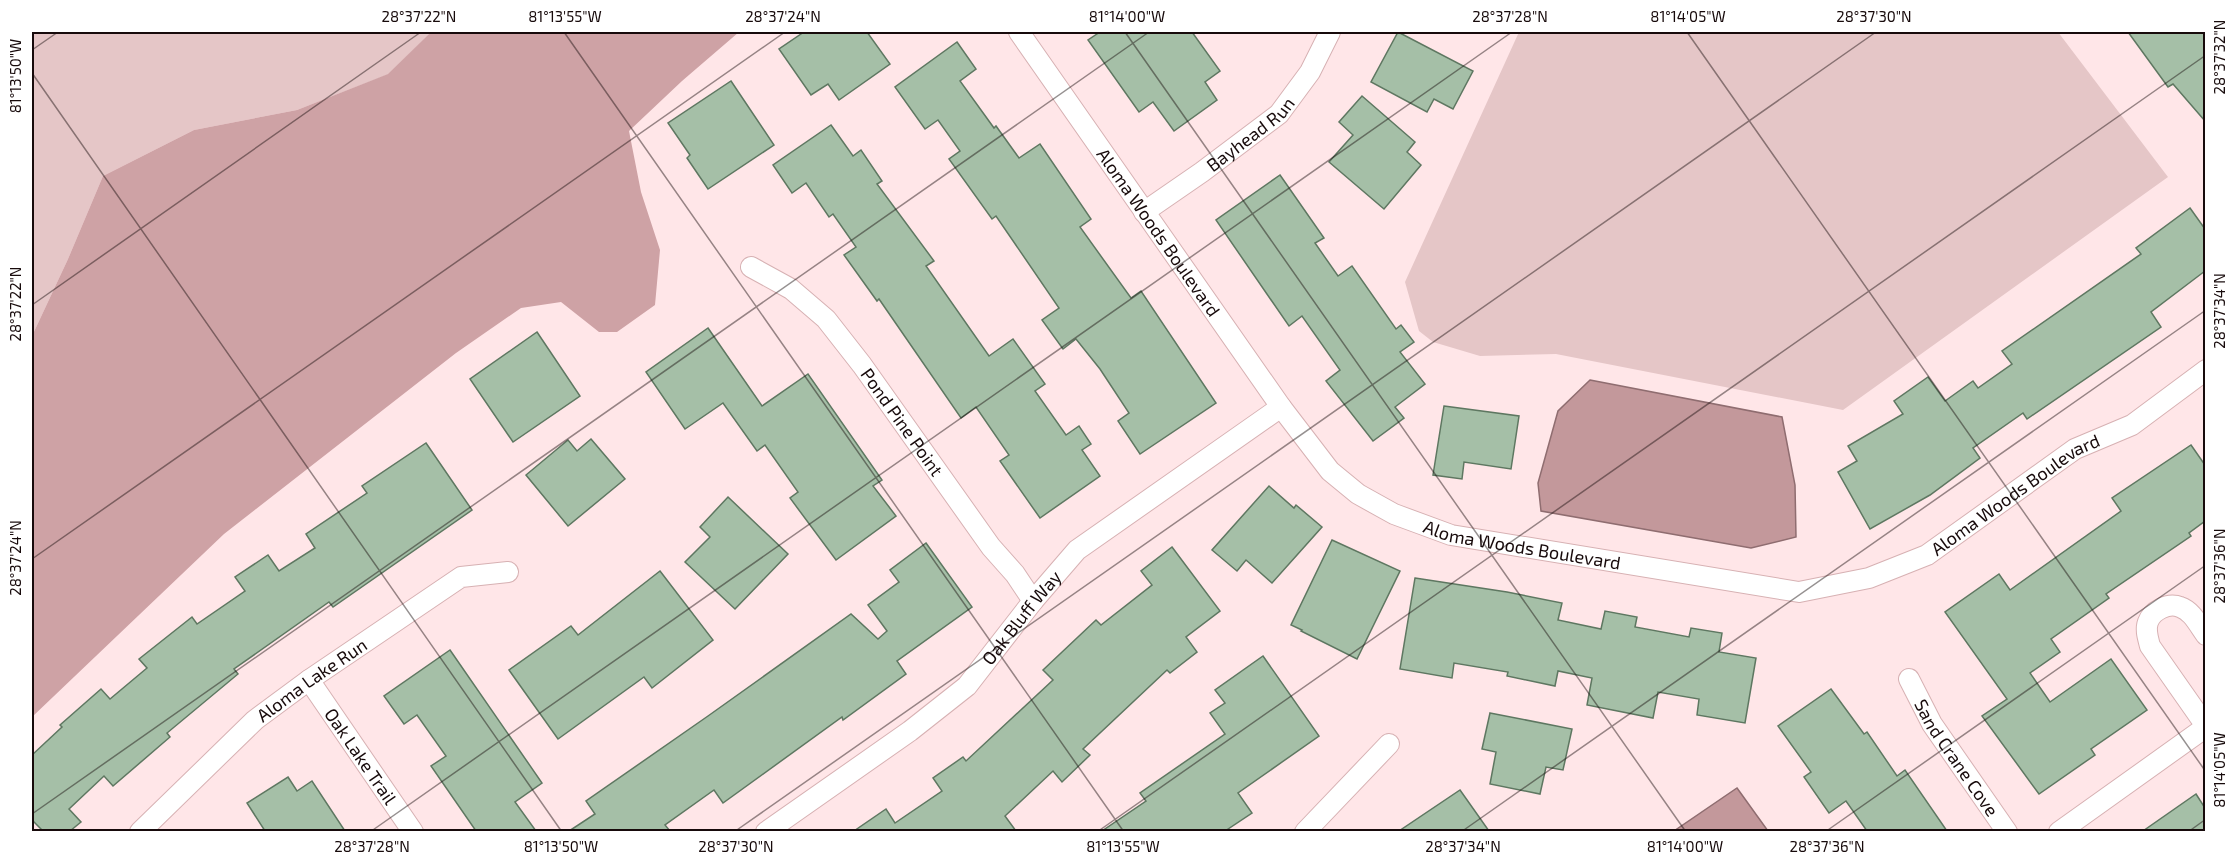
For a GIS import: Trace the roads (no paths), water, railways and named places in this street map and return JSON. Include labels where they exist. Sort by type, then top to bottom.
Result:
[{"type":"street","name":"Aloma Woods Boulevard","points":[[1018,32],[1281,407],[1330,471],[1358,494],[1394,514],[1451,535],[1799,592],[1869,578],[1927,555],[2075,449],[2132,425],[2205,370]]},
{"type":"street","name":"Bayhead Run","points":[[1144,212],[1279,114],[1310,72],[1330,32]]},
{"type":"street","name":"Pond Pine Point","points":[[751,267],[791,289],[826,320],[862,365],[991,547],[1015,574],[1033,601]]},
{"type":"street","name":"Oak Bluff Way","points":[[766,831],[910,731],[967,686],[1033,601],[1077,550],[1281,407]]},
{"type":"street","name":"Aloma Lake Run","points":[[140,831],[255,720],[309,680],[461,577],[508,572]]},
{"type":"street","points":[[2059,831],[2205,726],[2150,646],[2146,635],[2148,623],[2154,613],[2172,605],[2181,607],[2191,614],[2205,635]]},
{"type":"street","name":"Sand Crane Cove","points":[[1909,679],[1932,724],[2007,831]]},
{"type":"street","name":"Oak Lake Trail","points":[[309,680],[414,831]]},
{"type":"street","points":[[1305,831],[1389,744]]}]
